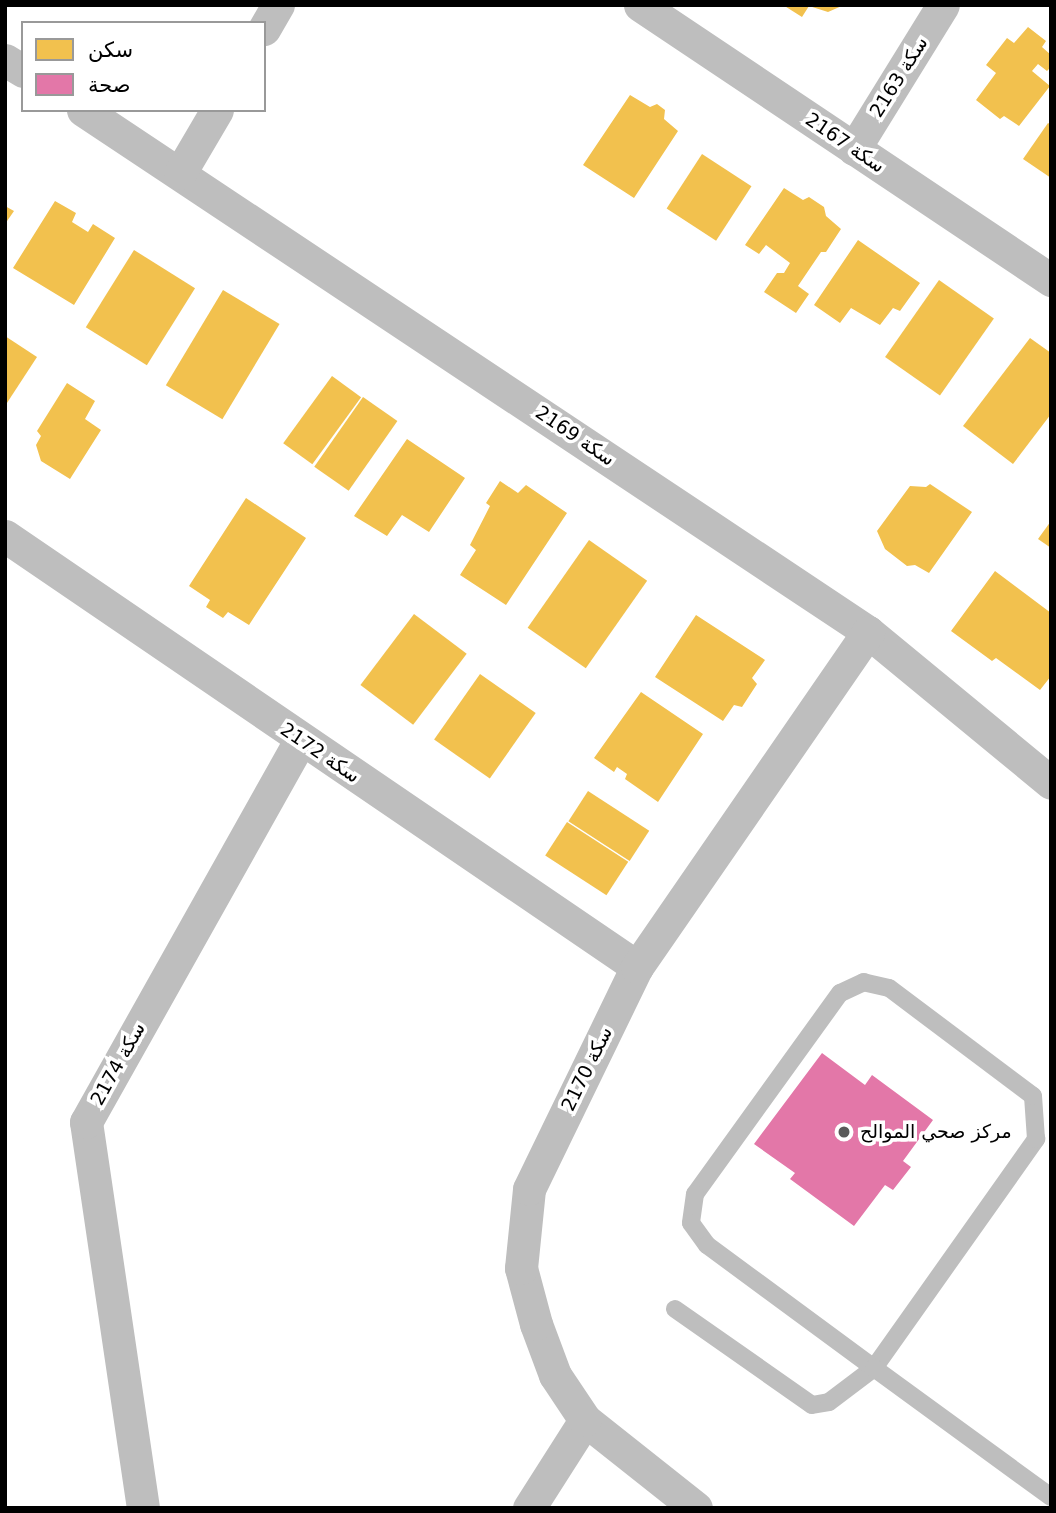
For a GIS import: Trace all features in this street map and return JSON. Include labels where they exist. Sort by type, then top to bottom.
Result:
[{"type":"street","points":[[266,26],[278,5]]},
{"type":"street","name":"سكة 2167","points":[[640,5],[1051,280]]},
{"type":"street","name":"سكة 2163","points":[[854,149],[943,5]]},
{"type":"street","points":[[5,60],[21,70]]},
{"type":"street","name":"سكة 2169","points":[[86,112],[868,632],[1051,783]]},
{"type":"street","points":[[180,173],[216,112]]},
{"type":"street","name":"سكة 2172","points":[[5,536],[637,967]]},
{"type":"street","name":"سكة 2170","points":[[696,1508],[585,1420],[555,1375],[521,1268],[529,1189],[637,967],[868,632]]},
{"type":"street","name":"سكة 2174","points":[[143,1508],[86,1122],[301,740]]},
{"type":"street","points":[[529,1508],[585,1420]]},
{"type":"lane","points":[[675,1309],[812,1405],[830,1402],[874,1368],[1036,1139],[1033,1096],[889,988],[864,982],[840,993],[695,1194],[691,1223],[707,1245],[874,1368],[1051,1497]]},
{"type":"building: سكن","points":[[783,5],[844,5],[828,12],[809,6],[802,17]]},
{"type":"building: سكن","points":[[1028,27],[1046,41],[1042,47],[1051,55],[1051,67],[1047,71],[1038,64],[1032,71],[1050,86],[1019,126],[1004,116],[1000,119],[976,100],[996,73],[986,65],[1007,38],[1014,43]]},
{"type":"building: سكن","points":[[630,95],[650,107],[657,104],[665,110],[664,119],[678,131],[634,198],[583,165]]},
{"type":"building: سكن","points":[[1048,123],[1051,125],[1051,178],[1023,159]]},
{"type":"building: سكن","points":[[702,154],[751,186],[716,241],[667,209]]},
{"type":"building: سكن","points":[[784,188],[803,200],[809,197],[824,207],[826,216],[841,229],[826,252],[821,252],[798,286],[809,294],[796,313],[764,292],[777,273],[784,273],[790,263],[766,245],[759,254],[745,245]]},
{"type":"building: سكن","points":[[55,201],[76,213],[72,222],[88,232],[93,224],[115,238],[74,305],[13,268]]},
{"type":"building: سكن","points":[[5,206],[14,211],[5,224]]},
{"type":"building: سكن","points":[[858,240],[920,283],[900,311],[893,308],[880,325],[851,308],[840,323],[814,305]]},
{"type":"building: سكن","points":[[134,250],[195,288],[147,365],[86,327]]},
{"type":"building: سكن","points":[[939,280],[994,318],[940,395],[885,357]]},
{"type":"building: سكن","points":[[223,290],[280,324],[222,419],[166,385]]},
{"type":"building: سكن","points":[[5,336],[37,357],[5,406]]},
{"type":"building: سكن","points":[[1030,338],[1051,353],[1051,414],[1013,464],[963,426]]},
{"type":"building: سكن","points":[[332,376],[361,397],[312,464],[283,443]]},
{"type":"building: سكن","points":[[67,383],[95,401],[85,419],[101,430],[70,479],[41,461],[36,445],[41,436],[37,431]]},
{"type":"building: سكن","points":[[363,397],[397,421],[349,491],[314,467]]},
{"type":"building: سكن","points":[[407,439],[465,478],[429,532],[402,515],[387,536],[354,516]]},
{"type":"building: سكن","points":[[500,481],[518,493],[526,485],[567,513],[506,605],[460,575],[476,550],[470,545],[490,506],[486,503]]},
{"type":"building: سكن","points":[[930,484],[972,512],[929,573],[915,565],[907,566],[885,549],[877,531],[910,486],[926,487]]},
{"type":"building: سكن","points":[[246,498],[306,538],[249,625],[228,612],[223,618],[206,607],[210,600],[189,586]]},
{"type":"building: سكن","points":[[1051,521],[1051,548],[1038,539]]},
{"type":"building: سكن","points":[[589,540],[647,581],[586,668],[528,628]]},
{"type":"building: سكن","points":[[995,571],[1051,613],[1051,676],[1040,690],[996,658],[992,661],[951,631]]},
{"type":"building: سكن","points":[[414,614],[467,654],[413,725],[360,685]]},
{"type":"building: سكن","points":[[696,615],[765,660],[752,678],[757,684],[742,707],[734,705],[723,721],[655,677]]},
{"type":"building: سكن","points":[[480,674],[536,713],[490,779],[434,740]]},
{"type":"building: سكن","points":[[641,692],[703,734],[658,802],[625,779],[627,774],[617,767],[614,772],[594,758]]},
{"type":"building: سكن","points":[[588,791],[649,831],[630,861],[568,821]]},
{"type":"building: سكن","points":[[567,822],[628,862],[606,895],[545,856]]},
{"type":"building: صحة","name":"مركز صحي الموالح","points":[[822,1053],[865,1085],[872,1075],[933,1120],[903,1161],[911,1167],[893,1190],[885,1185],[854,1226],[790,1179],[795,1173],[754,1144]]},
{"type":"place","name":"مركز صحي الموالح","points":[[844,1132]]}]
